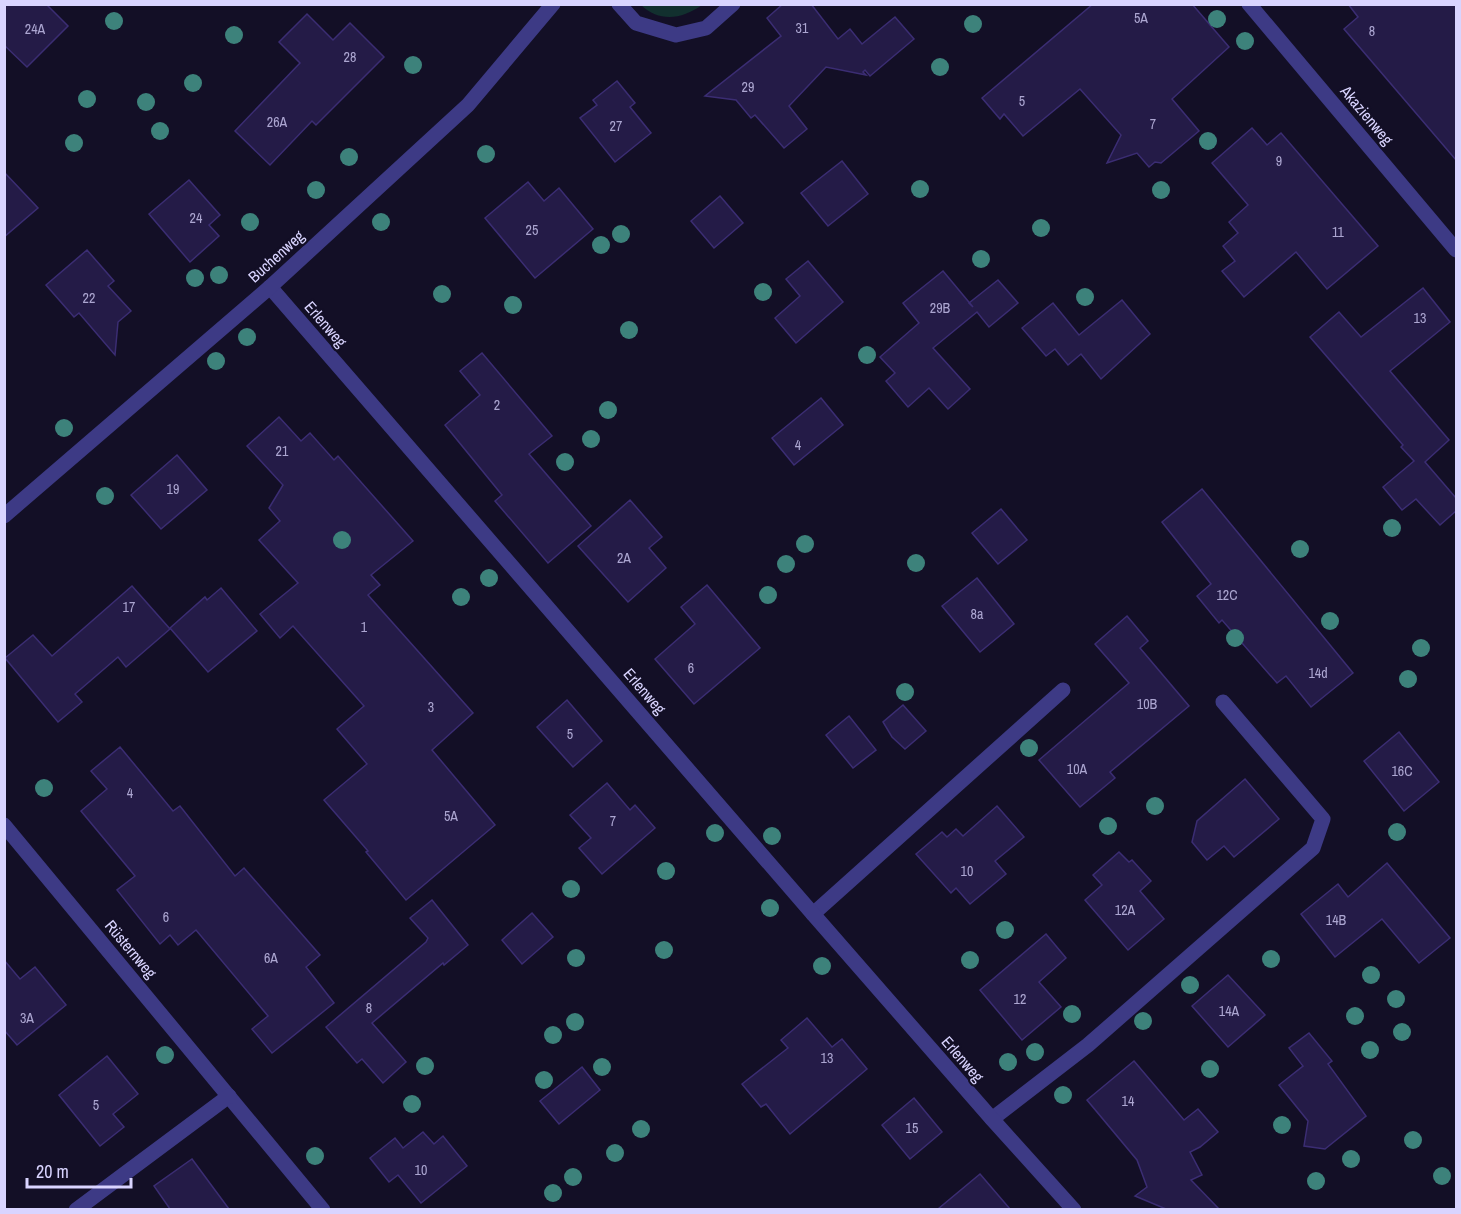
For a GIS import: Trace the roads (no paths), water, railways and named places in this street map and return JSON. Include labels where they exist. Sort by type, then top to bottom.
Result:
[{"type":"street","name":"Buchenweg","points":[[4,516],[270,287],[468,105],[553,4]]},
{"type":"street","points":[[619,4],[636,22],[676,35],[706,28],[733,4]]},
{"type":"street","name":"Akazienweg","points":[[1249,4],[1456,250]]},
{"type":"street","name":"Erlenweg","points":[[270,287],[813,914],[1074,1209]]},
{"type":"street","points":[[813,914],[1063,690]]},
{"type":"street","points":[[992,1119],[1088,1046],[1313,848],[1323,819],[1223,702]]},
{"type":"street","name":"Rüsternweg","points":[[4,825],[323,1209]]},
{"type":"street","points":[[76,1209],[229,1096]]}]
